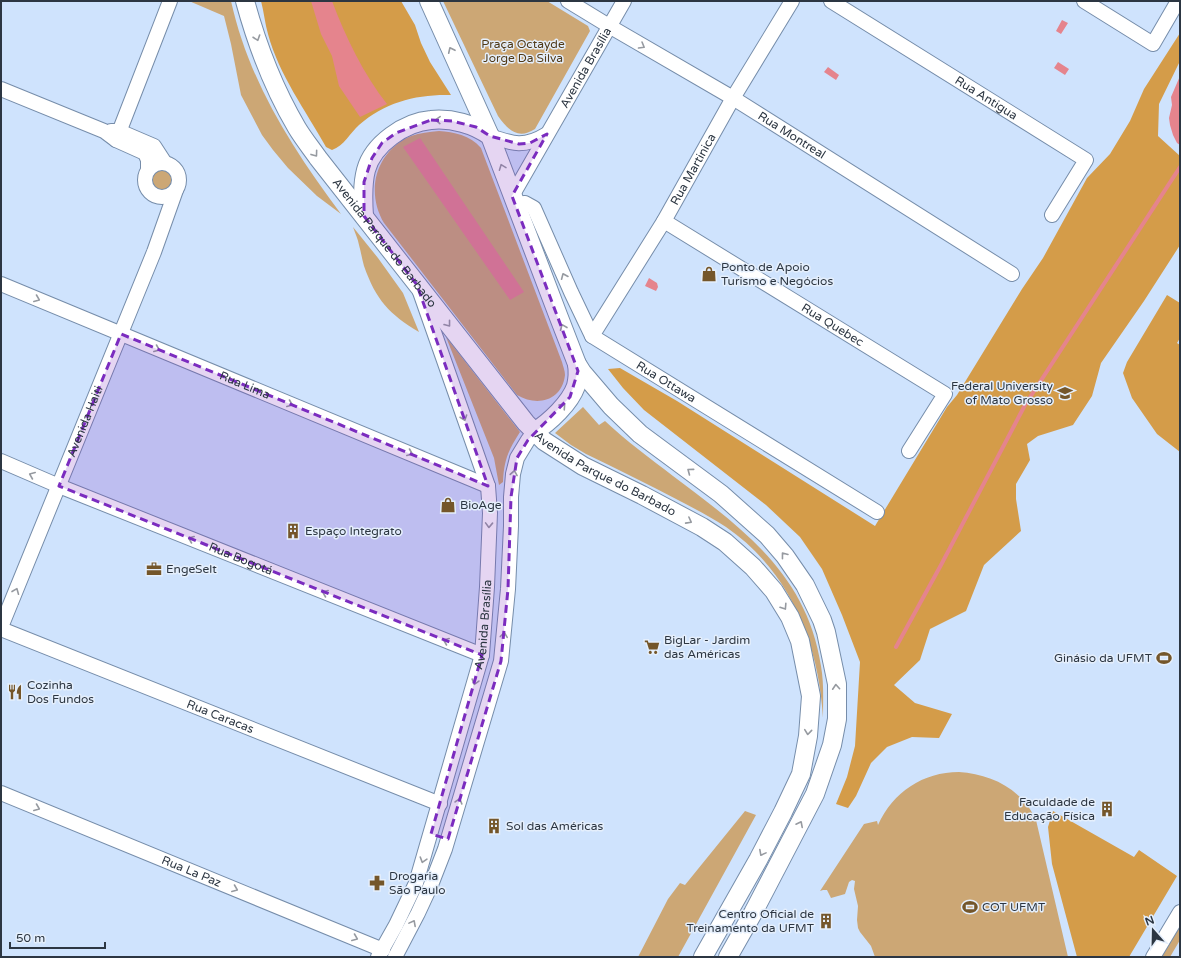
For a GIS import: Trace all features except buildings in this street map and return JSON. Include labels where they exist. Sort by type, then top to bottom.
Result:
[{"type":"main road","name":"Avenida Parque do Barbado","points":[[245,1],[264,59],[280,97],[294,123],[318,158],[513,409],[534,432],[557,451],[583,466],[702,527],[726,542],[753,567],[774,592],[790,617],[800,641],[810,696],[808,736],[801,774],[758,860],[704,957]]},
{"type":"main road","points":[[429,1],[483,132],[514,200],[577,364],[588,380],[610,406],[640,434],[721,494],[767,535],[785,556],[805,585],[822,620],[826,632],[837,684],[837,719],[832,745],[815,794],[753,913],[728,957]]},
{"type":"main road","points":[[364,216],[363,198],[366,169],[382,143],[396,133],[410,125],[431,120],[452,121],[483,132]]},
{"type":"main road","points":[[534,432],[552,418],[570,397],[578,378],[577,364]]},
{"type":"street","points":[[117,135],[170,1]]},
{"type":"street","name":"Rua Montreal","points":[[568,1],[608,26],[733,98],[1012,274]]},
{"type":"street","name":"Avenida Brasília","points":[[514,200],[547,134],[608,26],[624,1]]},
{"type":"street","name":"Rua Martinica","points":[[592,336],[664,220],[733,98],[792,1]]},
{"type":"street","name":"Rua Antigua","points":[[831,1],[1086,160],[1052,215]]},
{"type":"street","points":[[1084,1],[1153,44],[1178,1]]},
{"type":"street","points":[[1,89],[117,135],[146,153],[148,170]]},
{"type":"street","points":[[483,132],[513,143],[524,144],[535,141],[547,134]]},
{"type":"street","name":"Avenida Haiti","points":[[1,628],[121,334],[168,215],[178,184],[178,174],[175,169],[166,163],[154,146],[117,135]]},
{"type":"street","points":[[166,163],[156,164],[148,170],[145,174],[145,184],[150,192],[158,197],[167,208],[168,215]]},
{"type":"street","points":[[158,197],[168,196],[176,190]]},
{"type":"street","points":[[514,200],[526,203],[534,208],[592,336]]},
{"type":"street","name":"Rua Quebec","points":[[664,220],[945,394],[909,451]]},
{"type":"street","name":"Rua Lima","points":[[1,284],[488,486]]},
{"type":"street","name":"Avenida Brasília","points":[[390,955],[416,883],[482,655],[490,521],[488,486],[417,285]]},
{"type":"street","name":"Rua Ottawa","points":[[592,336],[877,512]]},
{"type":"street","name":"Avenida Brasília","points":[[390,955],[418,913],[432,885],[448,839],[501,661],[508,589],[511,497],[514,474],[517,458],[534,432]]},
{"type":"street","name":"Rua Bogotá","points":[[1,461],[59,486],[482,655]]},
{"type":"street","name":"Rua Caracas","points":[[1,628],[440,804]]},
{"type":"street","name":"Rua La Paz","points":[[1,793],[390,955]]},
{"type":"street","points":[[431,834],[448,839]]},
{"type":"street","points":[[1154,957],[1180,912]]},
{"type":"highlighted area","points":[[431,120],[452,121],[476,127],[490,136],[519,144],[530,143],[547,134],[512,196],[578,371],[570,397],[528,440],[517,458],[511,497],[508,589],[501,661],[448,839],[431,834],[482,655],[59,486],[121,334],[488,486],[417,285],[364,216],[364,182],[372,158],[382,143],[396,133]]},
{"type":"green space","points":[[189,1],[231,1],[239,31],[249,59],[274,113],[289,139],[341,214],[317,196],[288,168],[262,135],[241,95],[224,16]]},
{"type":"green space","name":"Praça Octayde Jorge Da Silva","points":[[443,1],[547,1],[588,26],[590,31],[535,129],[523,134],[514,132],[498,116]]},
{"type":"green space","points":[[439,131],[450,132],[467,137],[481,148],[564,368],[565,375],[563,384],[554,396],[547,399],[533,401],[517,395],[384,223],[378,211],[375,198],[377,173],[389,151],[411,136]]},
{"type":"green space","points":[[161,167],[170,171],[174,180],[170,189],[161,193],[152,189],[148,180],[152,171]]},
{"type":"green space","points":[[353,227],[378,258],[403,293],[419,332],[399,319],[385,305],[373,288],[364,266],[358,240]]},
{"type":"green space","points":[[446,337],[520,432],[507,456],[503,482],[499,485],[494,458]]},
{"type":"green space","points":[[583,407],[599,425],[605,421],[621,436],[723,515],[768,556],[786,579],[802,605],[813,634],[822,672],[823,718],[815,663],[807,636],[797,610],[767,564],[748,544],[720,523],[655,488],[586,454],[555,433]]},
{"type":"green space","points":[[959,772],[983,776],[1004,785],[1023,800],[1030,809],[1036,820],[1068,957],[875,957],[871,946],[858,928],[858,906],[854,889],[855,881],[852,880],[849,882],[845,894],[831,898],[827,890],[820,891],[864,824],[877,821],[878,825],[884,813],[892,803],[911,786],[933,776]]},
{"type":"green space","points":[[745,811],[756,815],[678,957],[638,957],[668,899],[680,883],[685,885]]},
{"type":"green space","points":[[1180,921],[1180,940],[1170,957],[1159,957]]},
{"type":"shaded area","points":[[261,1],[401,1],[415,25],[421,43],[430,62],[451,95],[414,98],[380,110],[359,125],[340,146],[332,150],[326,147],[279,64],[268,34]]},
{"type":"shaded area","points":[[311,1],[332,1],[356,55],[371,81],[387,104],[360,117],[339,86],[332,56],[321,34]]},
{"type":"shaded area","points":[[1062,20],[1068,23],[1061,34],[1056,31]]},
{"type":"shaded area","points":[[1180,33],[1180,61],[1159,104],[1158,136],[1180,156],[1180,245],[1144,301],[1101,363],[1092,396],[1073,425],[1038,436],[1027,444],[1030,460],[1016,484],[1016,499],[1021,531],[984,565],[966,611],[930,629],[920,660],[894,685],[915,703],[952,714],[939,738],[912,737],[887,747],[871,763],[856,796],[848,808],[836,804],[847,777],[855,746],[860,662],[822,569],[800,537],[766,505],[644,410],[623,388],[608,369],[620,368],[677,401],[875,526],[947,407],[957,395],[1022,289],[1043,258],[1087,178],[1110,154],[1130,121],[1144,89]]},
{"type":"shaded area","points":[[1058,62],[1069,69],[1065,75],[1054,68]]},
{"type":"shaded area","points":[[828,67],[839,75],[836,80],[824,72]]},
{"type":"shaded area","points":[[1180,76],[1180,145],[1177,143],[1173,135],[1169,118],[1172,105],[1171,97]]},
{"type":"shaded area","points":[[420,138],[524,292],[510,300],[403,147]]},
{"type":"shaded area","points":[[649,278],[657,283],[658,287],[656,291],[645,286]]},
{"type":"shaded area","points":[[1167,295],[1180,303],[1180,338],[1177,343],[1180,345],[1180,452],[1157,434],[1132,398],[1123,373],[1127,362]]},
{"type":"shaded area","points":[[1053,811],[1134,857],[1139,850],[1177,876],[1129,957],[1077,957],[1052,864],[1048,827]]},
{"type":"waterway","points":[[896,647],[1025,405],[1180,167]]},
{"type":"place","name":"Ponto de Apoio Turismo e Negócios","points":[[709,274]]},
{"type":"place","name":"Federal University of Mato Grosso","points":[[1065,393]]},
{"type":"place","name":"BioAge","points":[[448,505]]},
{"type":"place","name":"Espaço Integrato","points":[[293,531]]},
{"type":"place","name":"EngeSelt","points":[[154,569]]},
{"type":"place","name":"BigLar - Jardim das Américas","points":[[652,647]]},
{"type":"place","name":"Ginásio da UFMT","points":[[1164,658]]},
{"type":"place","name":"Cozinha Dos Fundos","points":[[15,692]]},
{"type":"place","name":"Faculdade de Educação Física","points":[[1107,809]]},
{"type":"place","name":"Sol das Américas","points":[[494,826]]},
{"type":"place","name":"Drogaria São Paulo","points":[[377,883]]},
{"type":"place","name":"COT UFMT","points":[[970,907]]},
{"type":"place","name":"Centro Oficial de Treinamento da UFMT","points":[[826,921]]}]
